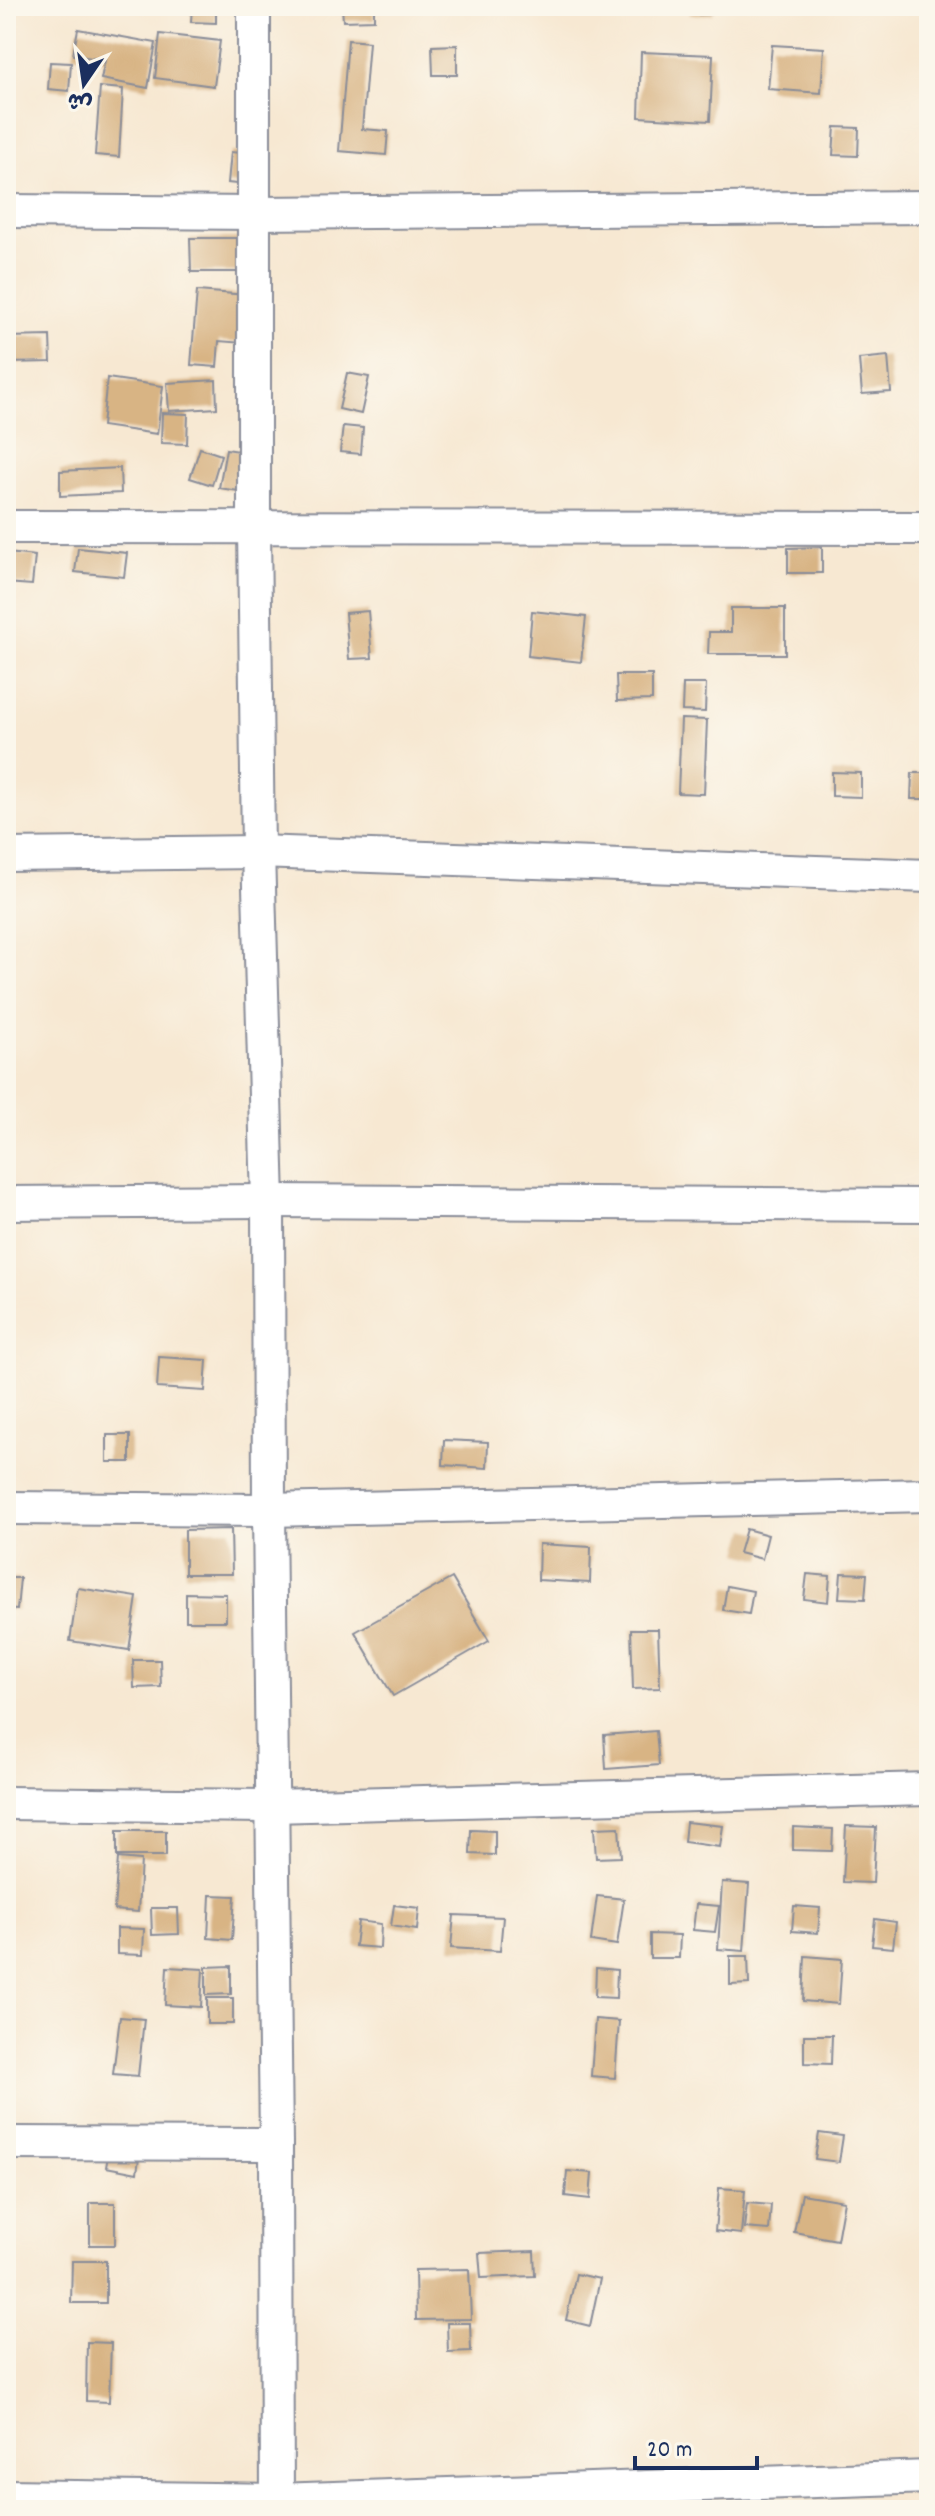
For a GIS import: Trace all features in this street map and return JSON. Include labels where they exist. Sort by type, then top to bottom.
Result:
[{"type":"street","points":[[254,6],[254,529],[258,852],[268,1201],[277,2505]]},
{"type":"street","points":[[6,211],[256,213],[929,207]]},
{"type":"street","points":[[6,527],[929,528]]},
{"type":"street","points":[[6,855],[258,852],[929,876]]},
{"type":"street","points":[[6,1203],[268,1201],[929,1205]]},
{"type":"street","points":[[6,1508],[269,1510],[929,1495]]},
{"type":"street","points":[[6,1803],[272,1806],[929,1789]]},
{"type":"street","points":[[6,2143],[276,2144]]},
{"type":"street","points":[[6,2496],[277,2505],[929,2477]]},
{"type":"building","points":[[192,6],[216,6],[216,23],[191,22]]},
{"type":"building","points":[[342,6],[374,6],[374,20],[343,21]]},
{"type":"building","points":[[592,6],[616,6],[616,18],[593,19]]},
{"type":"building","points":[[690,6],[712,6],[713,14],[690,15]]},
{"type":"building","points":[[78,29],[156,43],[148,88],[101,79],[105,60],[73,55]]},
{"type":"building","points":[[160,34],[220,41],[214,86],[155,78]]},
{"type":"building","points":[[348,40],[369,42],[362,129],[388,131],[386,155],[339,151]]},
{"type":"building","points":[[457,45],[457,75],[433,75],[432,46]]},
{"type":"building","points":[[772,45],[824,48],[821,93],[768,89]]},
{"type":"building","points":[[641,52],[713,55],[710,121],[639,117]]},
{"type":"building","points":[[50,62],[71,63],[69,91],[48,89]]},
{"type":"building","points":[[100,87],[123,89],[119,157],[95,155]]},
{"type":"building","points":[[835,127],[859,128],[858,156],[833,155]]},
{"type":"building","points":[[231,152],[248,154],[245,185],[228,183]]},
{"type":"building","points":[[190,238],[239,238],[239,272],[191,272]]},
{"type":"building","points":[[197,291],[247,295],[243,343],[219,341],[217,367],[191,365]]},
{"type":"building","points":[[50,336],[51,362],[6,363],[6,337]]},
{"type":"building","points":[[888,356],[891,392],[862,394],[859,359]]},
{"type":"building","points":[[347,373],[369,377],[361,414],[339,409]]},
{"type":"building","points":[[107,378],[163,386],[157,434],[102,426]]},
{"type":"building","points":[[216,380],[217,408],[169,411],[167,383]]},
{"type":"building","points":[[162,413],[188,414],[187,444],[161,443]]},
{"type":"building","points":[[343,426],[363,428],[361,454],[340,452]]},
{"type":"building","points":[[200,448],[221,455],[212,485],[190,478]]},
{"type":"building","points":[[226,449],[246,452],[239,491],[219,488]]},
{"type":"building","points":[[120,468],[121,493],[60,496],[60,471]]},
{"type":"building","points":[[822,547],[822,573],[788,573],[788,548]]},
{"type":"building","points":[[78,548],[127,553],[124,577],[75,572]]},
{"type":"building","points":[[7,553],[35,556],[32,585],[6,583]]},
{"type":"building","points":[[731,608],[785,608],[785,654],[708,654],[709,632],[731,632]]},
{"type":"building","points":[[368,611],[372,658],[349,659],[345,613]]},
{"type":"building","points":[[532,611],[586,617],[581,662],[528,656]]},
{"type":"building","points":[[616,675],[652,675],[652,700],[617,701]]},
{"type":"building","points":[[683,684],[706,684],[705,712],[682,711]]},
{"type":"building","points":[[681,719],[707,720],[704,794],[678,793]]},
{"type":"building","points":[[832,772],[861,773],[861,797],[832,796]]},
{"type":"building","points":[[912,773],[929,773],[929,799],[911,799]]},
{"type":"building","points":[[159,1357],[207,1360],[205,1391],[157,1388]]},
{"type":"building","points":[[107,1435],[130,1435],[130,1462],[107,1462]]},
{"type":"building","points":[[444,1440],[488,1442],[487,1468],[443,1465]]},
{"type":"building","points":[[231,1529],[232,1574],[185,1574],[185,1530]]},
{"type":"building","points":[[746,1529],[768,1535],[762,1559],[739,1553]]},
{"type":"building","points":[[539,1544],[591,1547],[590,1583],[538,1580]]},
{"type":"building","points":[[841,1573],[867,1574],[865,1599],[839,1598]]},
{"type":"building","points":[[807,1574],[830,1576],[828,1602],[804,1599]]},
{"type":"building","points":[[6,1578],[20,1578],[17,1610],[6,1609]]},
{"type":"building","points":[[452,1578],[489,1641],[393,1696],[355,1632]]},
{"type":"building","points":[[727,1586],[753,1591],[749,1614],[723,1610]]},
{"type":"building","points":[[78,1588],[137,1597],[129,1650],[70,1641]]},
{"type":"building","points":[[186,1593],[226,1594],[226,1621],[186,1621]]},
{"type":"building","points":[[631,1629],[658,1629],[660,1688],[633,1689]]},
{"type":"building","points":[[133,1660],[160,1660],[161,1687],[134,1688]]},
{"type":"building","points":[[656,1731],[659,1765],[606,1769],[604,1735]]},
{"type":"building","points":[[686,1822],[723,1826],[720,1847],[684,1842]]},
{"type":"building","points":[[846,1826],[876,1827],[873,1883],[843,1882]]},
{"type":"building","points":[[619,1827],[621,1857],[596,1858],[594,1828]]},
{"type":"building","points":[[793,1827],[833,1829],[832,1851],[793,1850]]},
{"type":"building","points":[[471,1830],[495,1831],[495,1855],[470,1854]]},
{"type":"building","points":[[117,1831],[166,1831],[166,1856],[117,1856]]},
{"type":"building","points":[[118,1858],[141,1860],[138,1912],[114,1910]]},
{"type":"building","points":[[722,1882],[749,1884],[744,1951],[718,1949]]},
{"type":"building","points":[[210,1895],[235,1896],[232,1940],[208,1938]]},
{"type":"building","points":[[597,1896],[624,1899],[617,1945],[591,1941]]},
{"type":"building","points":[[696,1904],[719,1906],[715,1932],[693,1930]]},
{"type":"building","points":[[394,1905],[419,1908],[417,1930],[391,1926]]},
{"type":"building","points":[[794,1906],[820,1908],[818,1933],[792,1931]]},
{"type":"building","points":[[151,1908],[178,1908],[179,1934],[152,1935]]},
{"type":"building","points":[[454,1915],[503,1917],[500,1951],[451,1948]]},
{"type":"building","points":[[875,1919],[896,1922],[893,1948],[872,1946]]},
{"type":"building","points":[[358,1921],[381,1924],[380,1948],[355,1946]]},
{"type":"building","points":[[117,1928],[144,1929],[143,1955],[117,1954]]},
{"type":"building","points":[[650,1934],[680,1935],[679,1958],[650,1958]]},
{"type":"building","points":[[730,1956],[748,1956],[749,1984],[730,1985]]},
{"type":"building","points":[[805,1956],[842,1959],[839,2004],[803,2001]]},
{"type":"building","points":[[231,1966],[231,1994],[206,1995],[206,1967]]},
{"type":"building","points":[[167,1967],[203,1969],[201,2007],[165,2005]]},
{"type":"building","points":[[596,1968],[617,1970],[616,1998],[595,1997]]},
{"type":"building","points":[[207,1998],[233,1998],[233,2024],[207,2024]]},
{"type":"building","points":[[120,2017],[144,2019],[138,2076],[113,2074]]},
{"type":"building","points":[[595,2019],[619,2021],[615,2078],[591,2076]]},
{"type":"building","points":[[804,2035],[832,2035],[831,2064],[804,2063]]},
{"type":"building","points":[[819,2133],[843,2136],[839,2162],[815,2159]]},
{"type":"building","points":[[110,2146],[140,2151],[137,2173],[106,2167]]},
{"type":"building","points":[[567,2171],[592,2173],[590,2199],[565,2196]]},
{"type":"building","points":[[719,2188],[745,2190],[741,2234],[715,2231]]},
{"type":"building","points":[[802,2194],[844,2201],[837,2240],[794,2232]]},
{"type":"building","points":[[90,2203],[115,2203],[115,2245],[90,2245]]},
{"type":"building","points":[[747,2203],[771,2205],[769,2230],[744,2228]]},
{"type":"building","points":[[534,2251],[535,2276],[481,2278],[479,2253]]},
{"type":"building","points":[[72,2261],[106,2261],[106,2303],[71,2303]]},
{"type":"building","points":[[469,2269],[471,2319],[416,2320],[415,2270]]},
{"type":"building","points":[[576,2274],[600,2279],[590,2326],[566,2320]]},
{"type":"building","points":[[447,2323],[470,2323],[471,2351],[448,2352]]},
{"type":"building","points":[[87,2342],[111,2343],[109,2402],[86,2401]]}]
